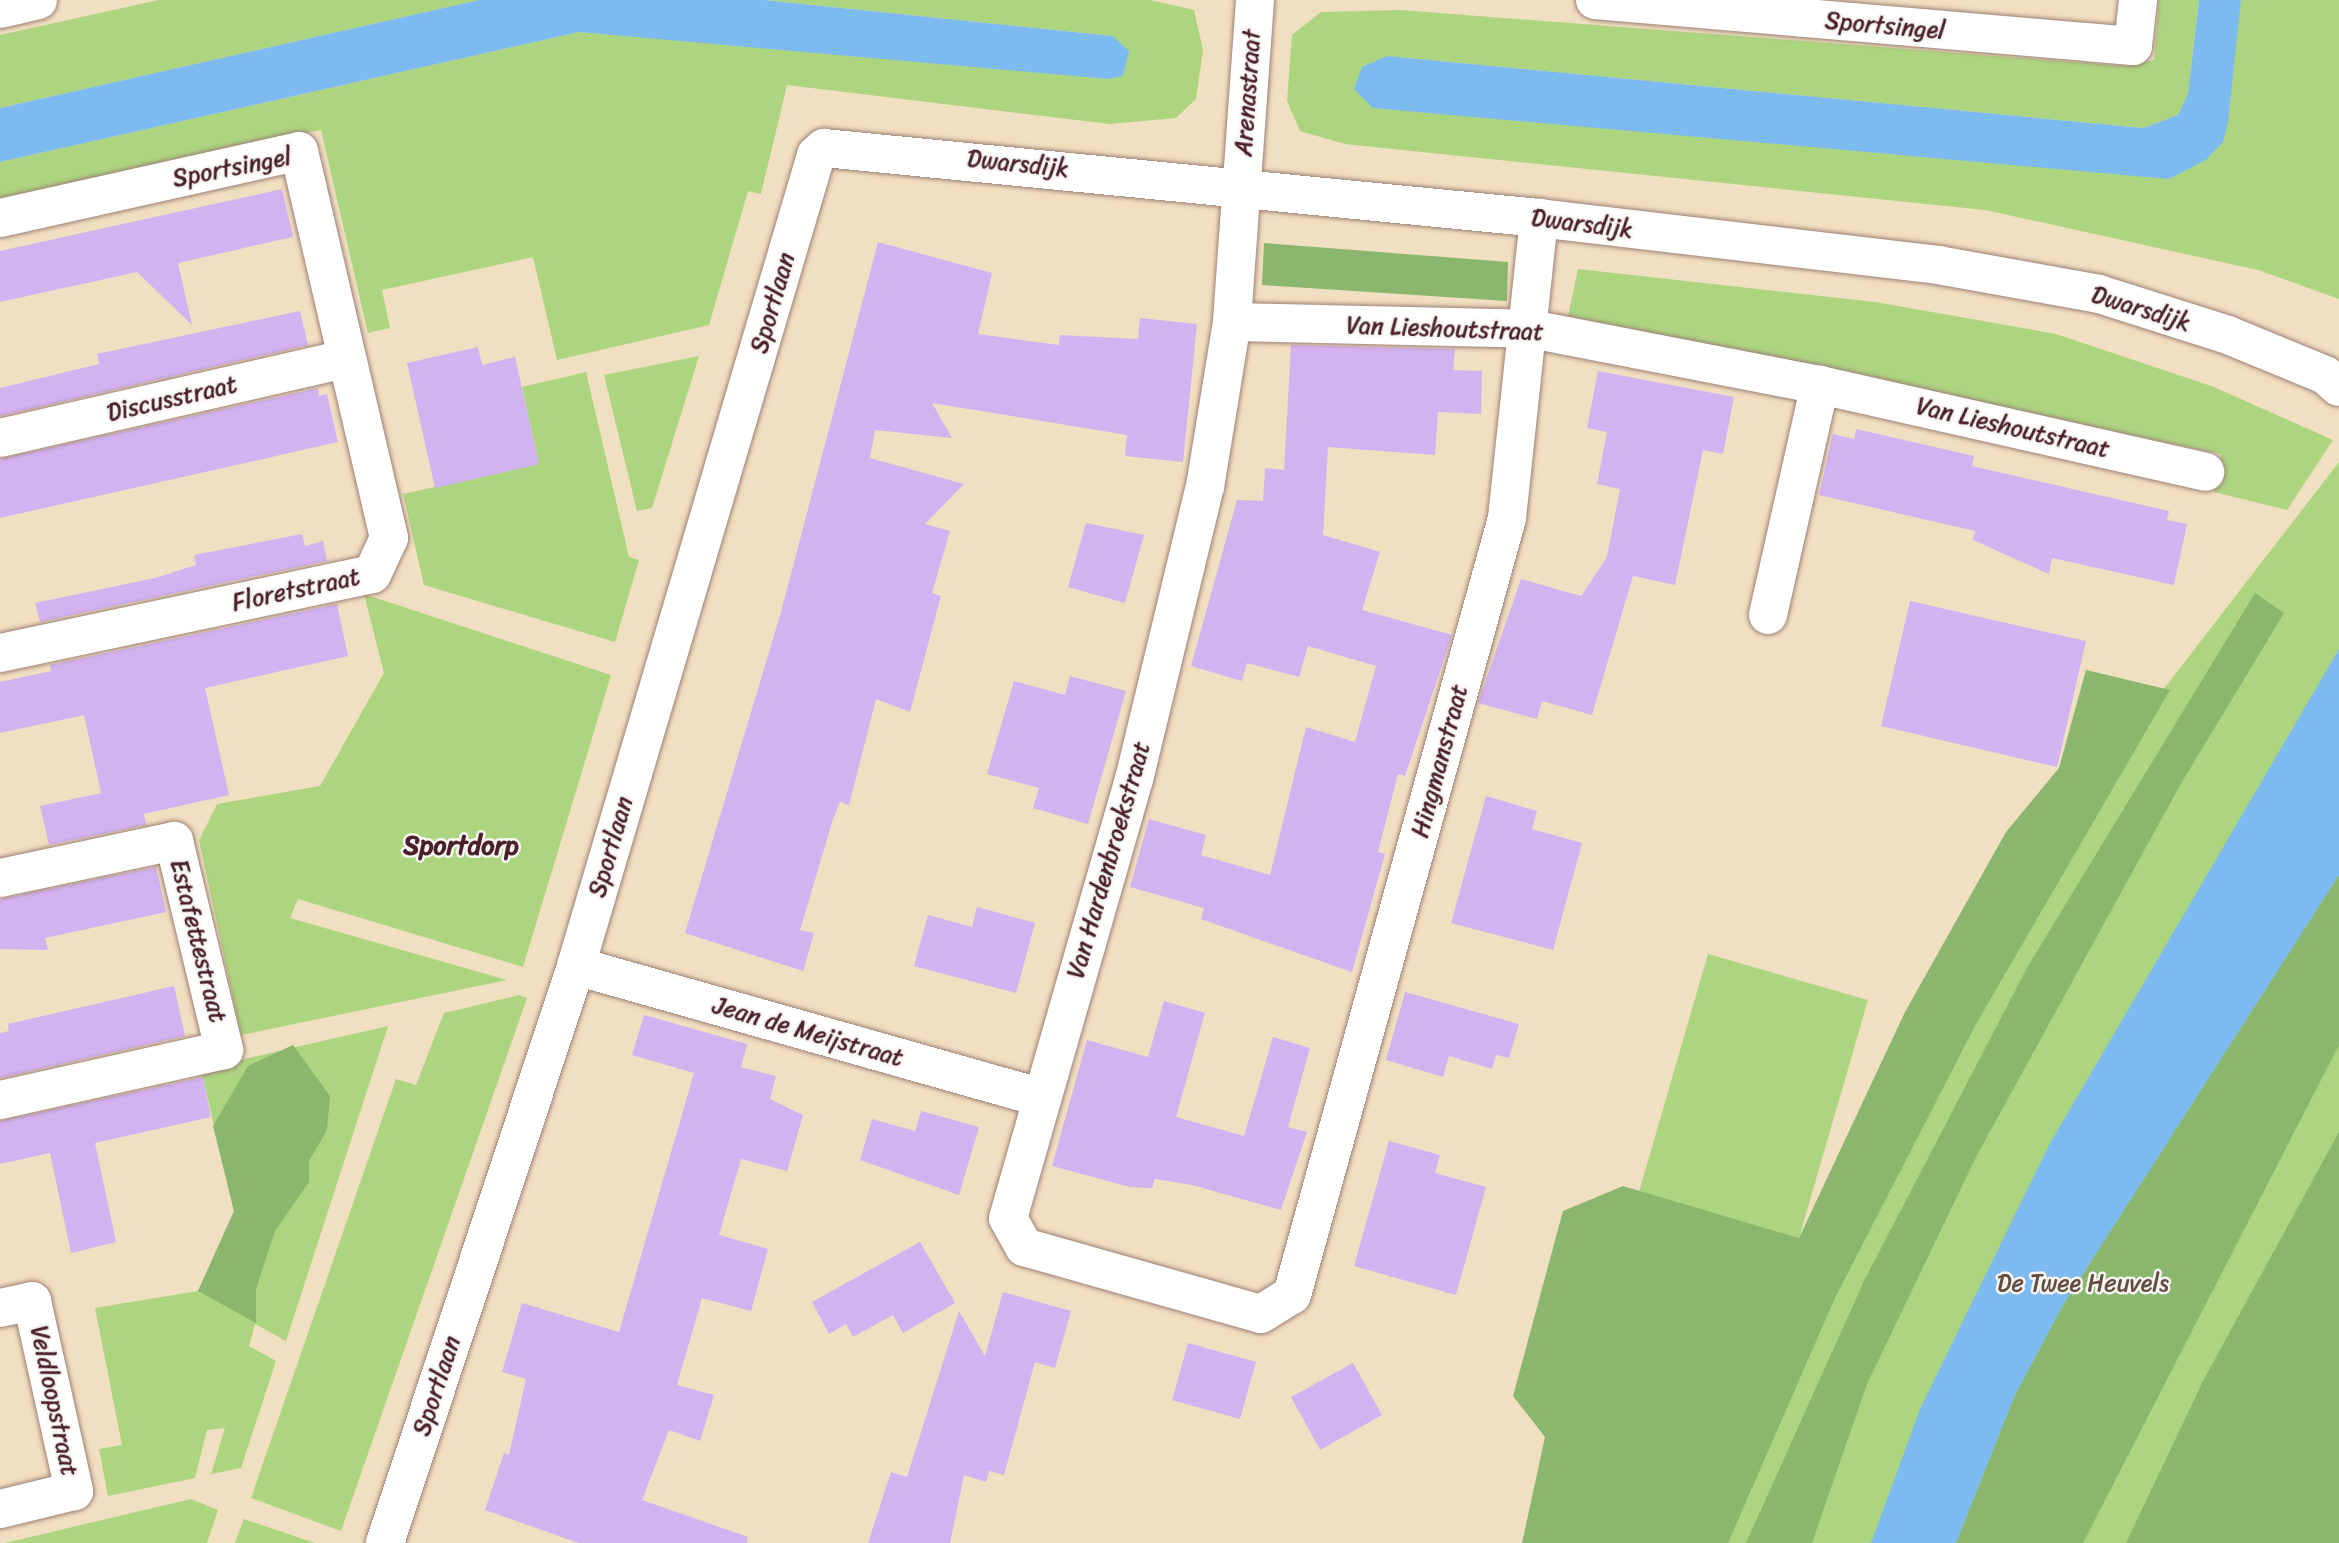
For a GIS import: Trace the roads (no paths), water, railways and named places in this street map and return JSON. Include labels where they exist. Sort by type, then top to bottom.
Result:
[{"type":"street","points":[[0,9],[38,0]]},
{"type":"street","name":"Arenastraat","points":[[1241,187],[1255,0]]},
{"type":"street","name":"Sportsingel","points":[[1595,0],[1686,5],[2133,46],[2138,0]]},
{"type":"street","name":"Dwarsdijk","points":[[824,148],[1539,218],[1938,265],[2099,294],[2334,379]]},
{"type":"street","name":"Sportlaan","points":[[385,1543],[576,966],[816,155],[824,148]]},
{"type":"street","name":"Sportsingel","points":[[0,218],[299,151],[345,359]]},
{"type":"street","name":"Van Hardenbroekstraat","points":[[1241,187],[1232,323],[1205,486],[1134,779],[1008,1218],[1024,1247],[1261,1314],[1292,1296]]},
{"type":"street","name":"Hingmanstraat","points":[[1292,1296],[1507,518],[1531,329],[1539,218]]},
{"type":"street","name":"Van Lieshoutstraat","points":[[1232,323],[1531,329],[1820,385],[2205,472]]},
{"type":"street","name":"Discusstraat","points":[[0,438],[345,359]]},
{"type":"street","name":"Floretstraat","points":[[0,653],[372,574],[389,538],[345,359]]},
{"type":"street","points":[[1768,615],[1820,385]]},
{"type":"street","name":"Estafettestraat","points":[[0,878],[174,841],[224,1050],[0,1100]]},
{"type":"street","name":"Jean de Meijstraat","points":[[576,966],[1041,1098]]},
{"type":"street","name":"Veldloopstraat","points":[[0,1308],[32,1301],[74,1491],[0,1509]]},
{"type":"water","points":[[479,0],[764,0],[1113,36],[1129,51],[1123,76],[1108,79],[579,32],[0,162],[0,108]]},
{"type":"water","points":[[2199,0],[2241,0],[2228,122],[2223,142],[2206,160],[2169,179],[1373,108],[1354,89],[1362,67],[1387,56],[2143,128],[2178,115],[2188,94]]},
{"type":"water","points":[[2339,649],[2339,875],[2063,1305],[2014,1397],[1956,1543],[1871,1543],[1920,1409],[2049,1145]]},
{"type":"district","name":"Sportdorp","points":[[461,846]]},
{"type":"park label","name":"De Twee Heuvels","points":[[2083,1284]]}]
